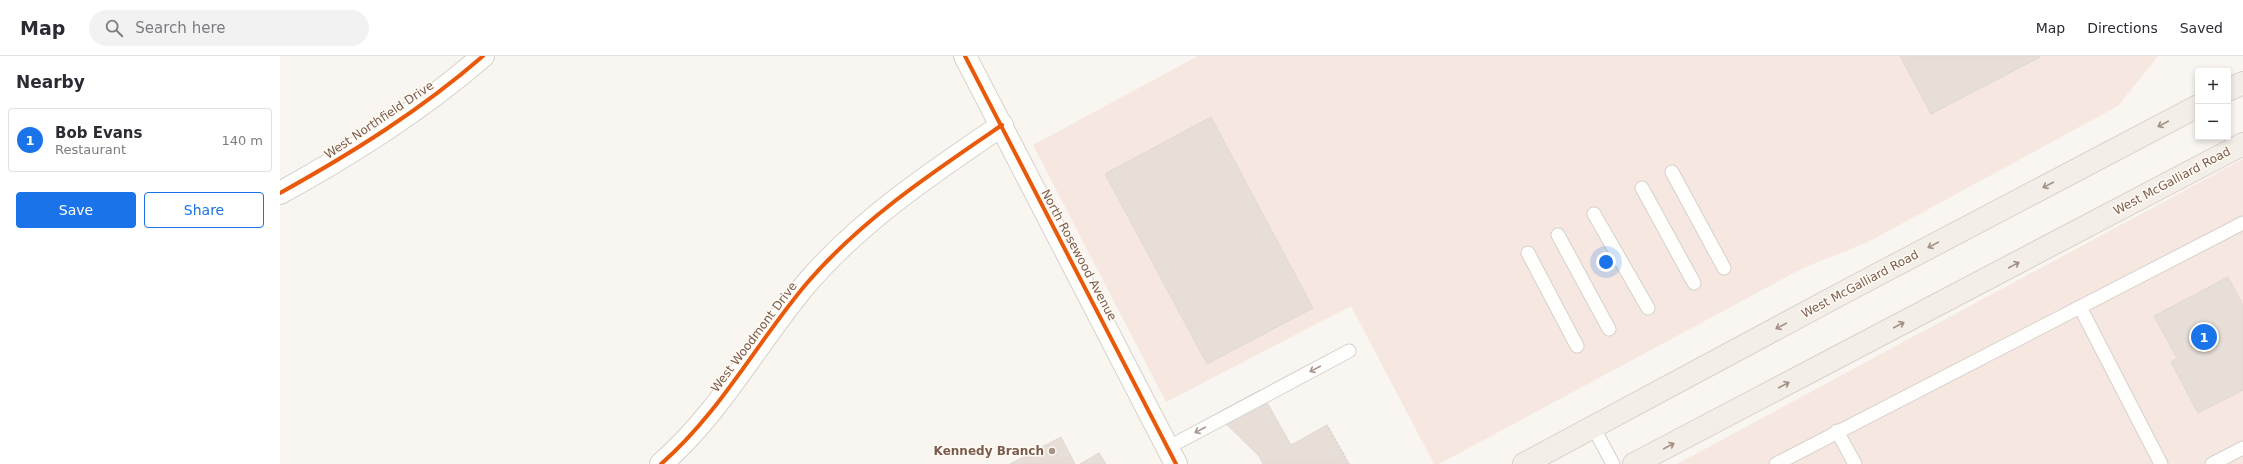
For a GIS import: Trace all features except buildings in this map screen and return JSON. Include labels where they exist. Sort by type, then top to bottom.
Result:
[{"type":"main road","points":[[2231,88],[2243,82]]},
{"type":"main road","name":"West McGalliard Road","points":[[1524,464],[1852,288],[2195,108]]},
{"type":"main road","name":"West McGalliard Road","points":[[1634,464],[2243,144]]},
{"type":"street","name":"West Northfield Drive","points":[[280,193],[376,137],[452,83],[483,56]]},
{"type":"street","name":"North Rosewood Avenue","points":[[965,56],[1172,456]]},
{"type":"street","name":"West Woodmont Drive","points":[[661,464],[682,446],[712,411],[806,284],[833,253],[900,196],[1002,125]]},
{"type":"lane","points":[[1672,172],[1724,268]]},
{"type":"lane","points":[[1642,188],[1694,284]]},
{"type":"lane","points":[[1594,214],[1648,308]]},
{"type":"lane","points":[[1776,464],[1837,431],[2243,222]]},
{"type":"lane","points":[[1558,235],[1609,329]]},
{"type":"lane","points":[[1528,253],[1577,346]]},
{"type":"lane","points":[[2080,307],[2161,464]]},
{"type":"lane","points":[[1172,456],[1349,351]]},
{"type":"lane","points":[[1593,427],[1613,464]]},
{"type":"lane","points":[[1837,431],[1855,464]]},
{"type":"lane","points":[[2212,464],[2243,448]]},
{"type":"path","points":[[1327,425],[1349,464]]},
{"type":"shaded area","points":[[1198,56],[2158,56],[2118,106],[1868,242],[1803,268],[1439,464],[1434,464],[1351,306],[1166,402],[1033,145]]},
{"type":"shaded area","points":[[2243,159],[2243,464],[1677,464]]},
{"type":"cycle path","points":[[280,193],[360,146],[411,113],[483,56]]},
{"type":"cycle path","points":[[965,56],[1176,464]]},
{"type":"cycle path","points":[[661,464],[702,422],[720,400],[771,329],[807,283],[828,260],[875,217],[899,198],[1002,125]]},
{"type":"place","name":"Bob Evans","points":[[2204,337]]},
{"type":"place","name":"Kennedy Branch","points":[[1052,451]]}]
